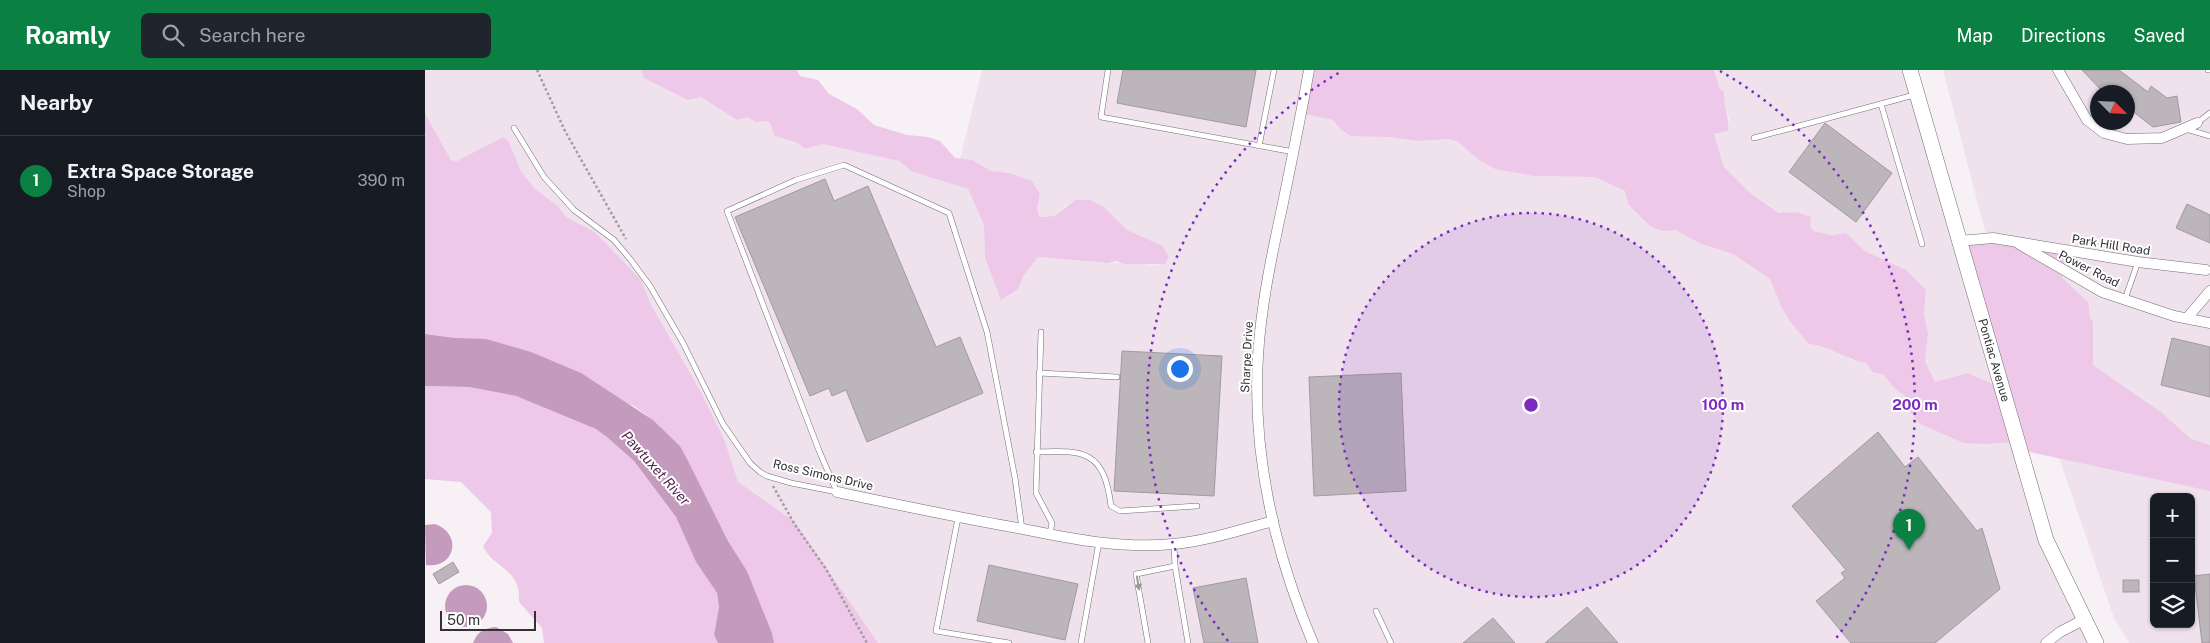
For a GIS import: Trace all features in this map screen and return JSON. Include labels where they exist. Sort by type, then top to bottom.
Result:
[{"type":"main road","name":"Pontiac Avenue","points":[[1911,70],[2046,540],[2096,643]]},
{"type":"street","name":"Sharpe Drive","points":[[1309,70],[1269,270],[1258,356],[1259,432],[1262,461],[1273,521],[1289,580],[1313,643]]},
{"type":"street","points":[[2058,70],[2087,120],[2104,133],[2127,139],[2162,138],[2197,123]]},
{"type":"street","name":"Power Road","points":[[1959,241],[1993,238],[2013,241],[2102,292],[2187,318],[2210,323]]},
{"type":"street","name":"Park Hill Road","points":[[2013,241],[2138,262],[2206,270]]},
{"type":"street","points":[[2187,318],[2210,291]]},
{"type":"street","name":"Ross Simons Drive","points":[[837,492],[958,518],[1050,535],[1099,542],[1142,545],[1174,544],[1210,538],[1273,521]]},
{"type":"street","points":[[2046,643],[2059,632],[2085,618]]},
{"type":"lane","points":[[1108,70],[1101,117],[1294,152]]},
{"type":"lane","points":[[1259,146],[1274,70]]},
{"type":"lane","points":[[1754,138],[1917,94]]},
{"type":"lane","points":[[1881,104],[1922,244]]},
{"type":"lane","points":[[2197,123],[2210,113]]},
{"type":"lane","name":"Ross Simons Drive","points":[[514,128],[532,160],[550,185],[574,210],[607,235],[631,259],[650,286],[671,322],[703,387],[731,436],[751,463],[767,476],[837,492]]},
{"type":"lane","points":[[2183,129],[2210,136]]},
{"type":"lane","points":[[837,492],[820,454],[727,211],[796,180],[844,165],[949,213],[987,332],[1023,529]]},
{"type":"lane","points":[[2125,300],[2138,262]]},
{"type":"lane","points":[[1041,332],[1036,493],[1052,523],[1050,535]]},
{"type":"lane","points":[[1039,373],[1117,377]]},
{"type":"lane","points":[[1036,452],[1068,451],[1088,456],[1101,466],[1108,484],[1111,506],[1119,511],[1197,506]]},
{"type":"lane","points":[[958,518],[936,631],[1009,643]]},
{"type":"lane","points":[[1081,643],[1099,542]]},
{"type":"lane","points":[[1174,544],[1175,566],[1188,643]]},
{"type":"lane","points":[[1148,643],[1136,574],[1175,566]]},
{"type":"lane","points":[[1376,611],[1391,643]]},
{"type":"path","points":[[537,70],[565,131],[630,246]]},
{"type":"path","points":[[767,476],[795,526],[826,569],[867,643]]},
{"type":"shaded area","points":[[425,70],[641,70],[645,79],[701,97],[737,120],[748,117],[756,122],[769,121],[775,136],[798,143],[805,149],[823,144],[900,161],[913,172],[968,189],[984,225],[985,258],[1018,289],[1024,275],[1038,257],[1108,263],[1134,262],[1152,265],[1160,264],[1163,246],[1127,230],[1104,207],[1067,205],[1054,216],[1039,217],[1037,208],[1040,194],[1010,173],[991,171],[972,160],[960,159],[982,70],[1310,70],[1303,114],[1333,120],[1341,130],[1418,141],[1449,139],[1458,142],[1479,160],[1495,169],[1533,176],[1595,177],[1625,191],[1628,204],[1663,230],[1675,230],[1701,244],[1733,254],[1770,279],[1782,308],[1791,323],[1809,344],[1825,346],[1836,350],[1852,360],[1866,363],[1872,372],[1884,375],[1893,387],[1905,396],[1911,413],[1988,444],[2014,442],[2022,457],[2094,643],[878,643],[795,523],[738,482],[652,307],[641,280],[595,232],[566,217],[558,206],[535,189],[521,171],[508,140],[503,137],[457,161],[451,160],[425,113]]},
{"type":"shaded area","points":[[641,70],[797,70],[800,76],[818,80],[829,94],[857,109],[874,125],[907,135],[928,137],[940,141],[955,158],[972,160],[991,171],[1010,173],[1032,181],[1040,194],[1037,208],[1039,217],[1054,216],[1076,200],[1090,200],[1104,207],[1127,230],[1163,246],[1169,257],[1165,264],[1125,264],[1117,261],[1108,263],[1038,257],[1024,275],[1018,289],[1001,300],[985,258],[984,225],[968,189],[913,172],[899,161],[823,144],[805,149],[798,143],[775,136],[769,121],[756,122],[748,117],[737,120],[701,97],[688,100],[644,78]]},
{"type":"shaded area","points":[[1310,70],[1714,70],[1720,89],[1724,92],[1728,120],[1728,131],[1714,134],[1724,167],[1751,194],[1779,213],[1797,212],[1811,217],[1810,226],[1813,231],[1831,235],[1846,233],[1865,251],[1906,270],[1926,290],[1924,313],[1928,334],[1925,361],[1935,382],[1968,373],[2001,388],[1961,247],[1994,238],[2066,249],[2062,278],[2088,302],[2090,318],[2093,321],[2093,365],[2162,413],[2191,439],[2210,445],[2210,491],[2021,450],[2014,442],[1964,443],[1920,424],[1911,413],[1905,396],[1893,387],[1884,375],[1872,372],[1866,363],[1809,344],[1791,323],[1782,308],[1770,279],[1733,254],[1701,244],[1675,230],[1663,231],[1650,226],[1628,204],[1625,191],[1595,177],[1533,176],[1495,169],[1479,160],[1458,142],[1449,139],[1418,141],[1389,137],[1351,136],[1341,130],[1333,120],[1303,114]]},
{"type":"shaded area","points":[[1714,70],[1901,70],[1959,240],[2002,389],[1968,373],[1935,383],[1925,361],[1928,334],[1924,313],[1926,290],[1906,270],[1865,251],[1846,233],[1831,235],[1813,231],[1797,212],[1780,213],[1751,194],[1724,167],[1714,134],[1728,131],[1729,118],[1723,100],[1724,93],[1720,89]]},
{"type":"shaded area","points":[[1943,70],[2210,70],[2210,643],[2129,643],[2114,618],[1997,277]]},
{"type":"shaded area","points":[[425,113],[451,160],[457,161],[503,137],[508,140],[521,171],[535,189],[558,206],[566,217],[595,232],[641,280],[652,307],[702,394],[725,442],[738,482],[795,522],[878,643],[774,643],[772,633],[747,571],[728,541],[680,446],[653,420],[634,406],[455,338],[425,334]]},
{"type":"shaded area","points":[[425,386],[469,387],[516,396],[596,429],[608,438],[634,461],[676,517],[696,562],[717,593],[719,607],[714,635],[718,643],[544,643],[542,628],[519,602],[516,582],[511,575],[487,554],[483,546],[492,533],[491,512],[461,482],[425,479]]},
{"type":"water","name":"Pawtuxet River","points":[[425,334],[455,338],[486,339],[531,352],[581,373],[653,420],[680,446],[728,541],[747,571],[772,633],[774,643],[718,643],[714,635],[719,607],[717,593],[696,562],[676,517],[634,461],[596,429],[516,396],[469,387],[425,386]]},
{"type":"water","points":[[435,524],[444,529],[449,535],[452,542],[452,550],[444,562],[436,565],[426,565],[425,525]]},
{"type":"water","points":[[466,585],[481,591],[487,606],[481,621],[466,627],[451,621],[445,606],[451,591]]},
{"type":"water","points":[[496,627],[508,634],[513,643],[473,643],[482,631]]},
{"type":"building","points":[[1123,70],[1256,70],[1246,127],[1117,103]]},
{"type":"building","points":[[2082,70],[2119,70],[2148,92],[2151,86],[2167,98],[2177,96],[2181,122],[2153,127],[2135,113],[2135,85],[2096,85]]},
{"type":"building","points":[[1825,123],[1892,173],[1856,222],[1789,172]]},
{"type":"building","points":[[825,179],[834,201],[868,186],[936,347],[960,337],[983,393],[867,442],[846,390],[832,396],[829,388],[810,396],[735,217]]},
{"type":"building","points":[[2187,204],[2210,215],[2210,243],[2176,228]]},
{"type":"building","points":[[2172,338],[2210,347],[2210,397],[2161,385]]},
{"type":"building","points":[[1122,351],[1222,356],[1214,496],[1114,491]]},
{"type":"building","points":[[1401,373],[1406,491],[1314,496],[1309,377]]},
{"type":"building","points":[[1878,432],[1905,467],[1918,457],[1977,531],[1982,528],[2000,589],[1935,643],[1851,643],[1816,601],[1845,578],[1841,573],[1846,570],[1792,506]]},
{"type":"building","points":[[453,562],[459,572],[439,584],[433,574]]},
{"type":"building","points":[[989,565],[1078,584],[1065,640],[977,621]]},
{"type":"building","points":[[2210,574],[2210,643],[2202,643],[2195,576]]},
{"type":"building","points":[[1246,578],[1258,643],[1204,643],[1193,588]]},
{"type":"building","points":[[2123,580],[2139,580],[2139,592],[2123,592]]},
{"type":"building","points":[[1587,607],[1618,643],[1545,643]]},
{"type":"building","points":[[1493,618],[1515,643],[1463,643]]},
{"type":"place","name":"Extra Space Storage","points":[[1909,550]]}]
